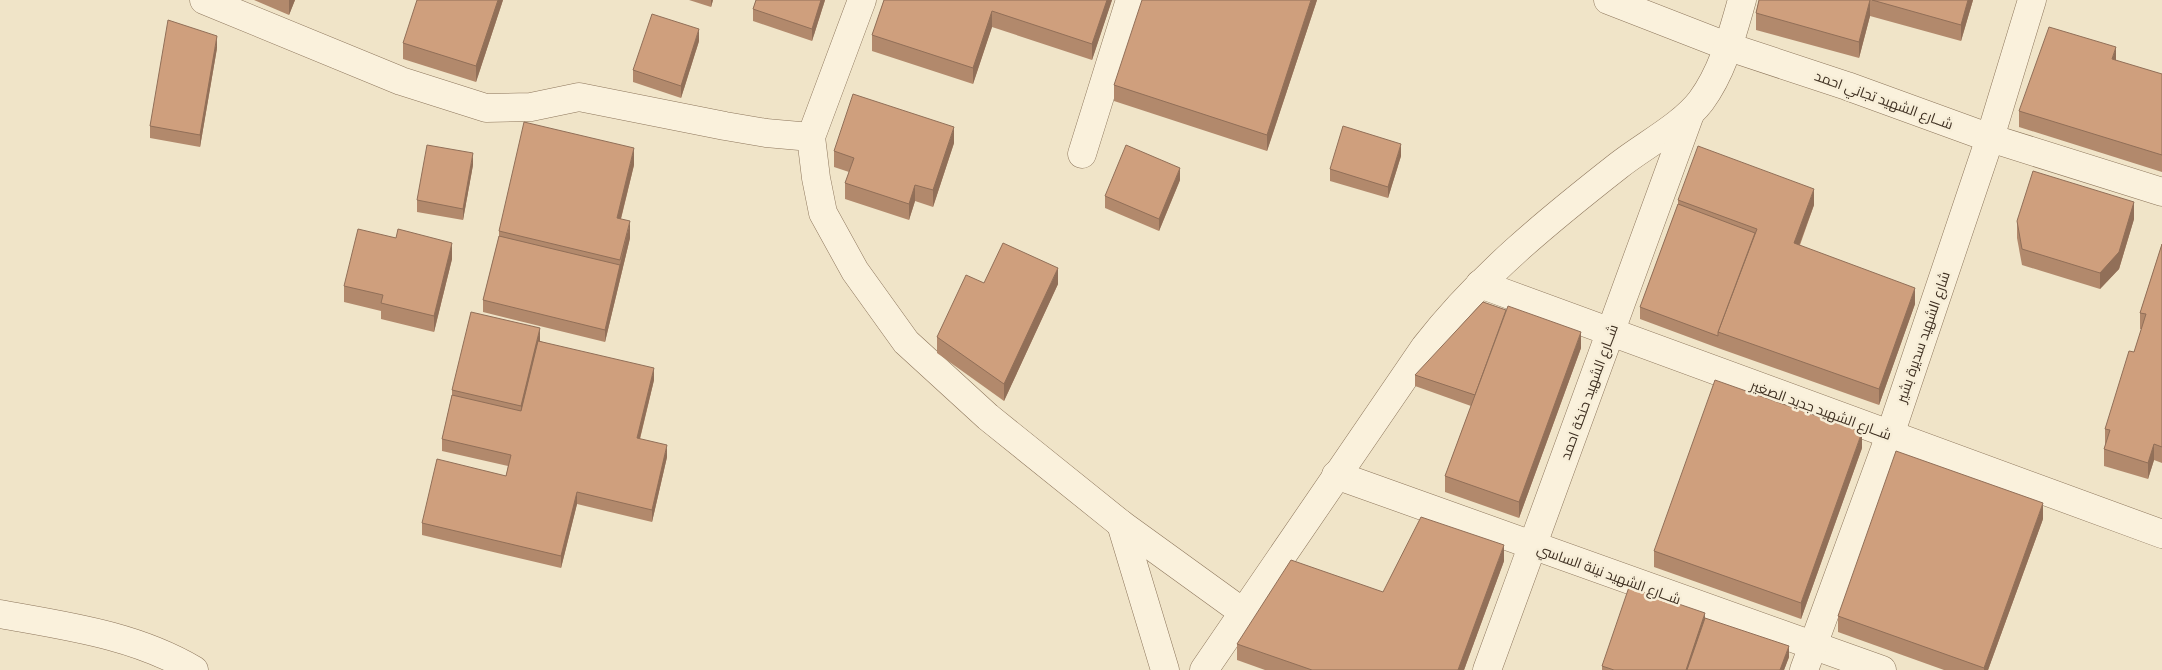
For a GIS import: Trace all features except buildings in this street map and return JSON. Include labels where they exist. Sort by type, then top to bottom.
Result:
[{"type":"street","points":[[204,0],[402,81],[486,108],[531,107],[579,97],[725,126],[766,133],[811,137]]},
{"type":"street","points":[[862,0],[811,137],[823,213],[855,271],[906,342],[988,417],[1121,524],[1244,613]]},
{"type":"street","points":[[1082,154],[1130,0]]},
{"type":"street","name":"شــارع الشهيد تجاني احمد","points":[[1608,0],[1729,47],[1847,86],[1990,138],[2162,192]]},
{"type":"street","points":[[1207,669],[1336,475],[1426,347],[1480,284],[1512,253],[1593,186],[1636,152],[1690,114],[1709,90],[1729,47],[1742,0]]},
{"type":"street","name":"شارع الشهيد سديرة بشير","points":[[1808,658],[1890,435],[1990,138],[2032,0]]},
{"type":"street","name":"شــارع الشهيد حنكة احمد","points":[[1487,670],[1690,114]]},
{"type":"street","name":"شــارع الشهيد جديد الصغير","points":[[1480,284],[1890,435],[2161,532]]},
{"type":"street","name":"شــارع الشهيد نينة الساسي","points":[[1336,475],[1532,546],[1808,658],[1882,670]]},
{"type":"street","points":[[1121,524],[1164,670]]},
{"type":"street","points":[[0,614],[104,633],[176,659],[194,670]]}]
